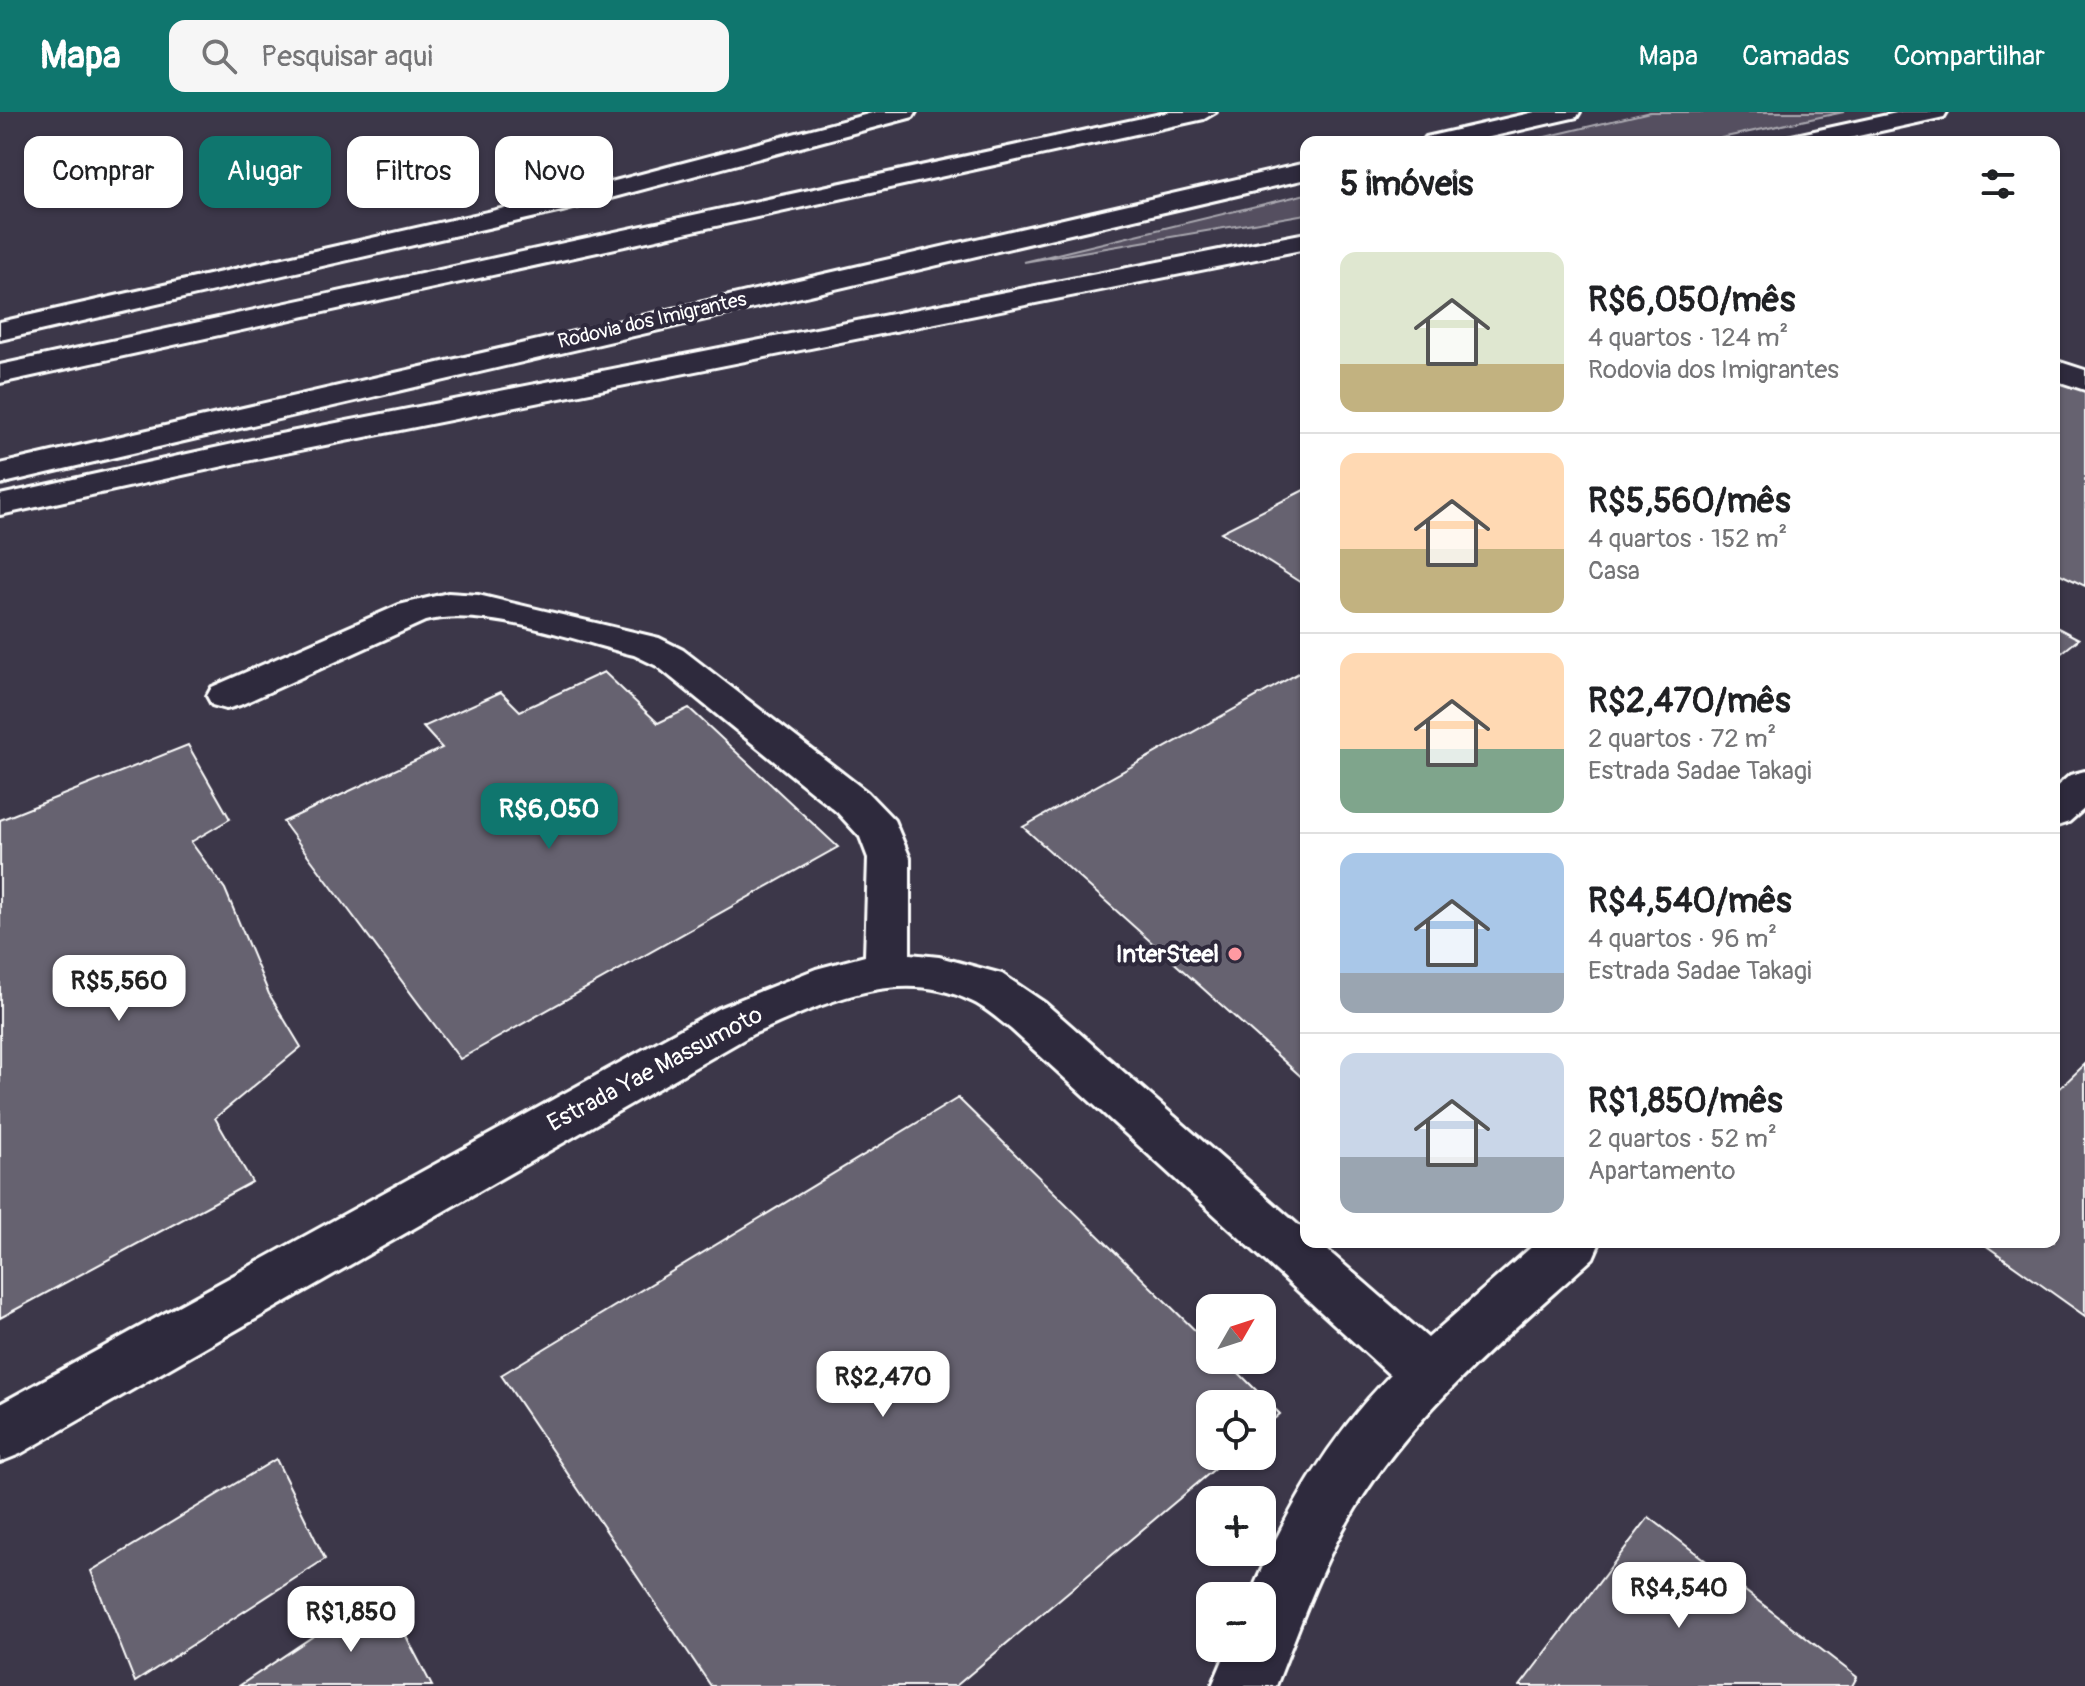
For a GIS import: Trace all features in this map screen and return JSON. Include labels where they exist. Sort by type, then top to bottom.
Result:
[{"type":"main road","points":[[0,331],[562,203],[904,112]]},
{"type":"main road","points":[[0,374],[1204,112]]},
{"type":"main road","points":[[1462,136],[1568,112]]},
{"type":"main road","points":[[1824,136],[1935,112]]},
{"type":"main road","name":"Rodovia dos Imigrantes","points":[[0,474],[862,271],[1300,172]]},
{"type":"main road","points":[[0,505],[265,447],[1300,242]]},
{"type":"main road","points":[[2060,371],[2085,381]]},
{"type":"main road","points":[[226,696],[412,613],[448,604],[478,606],[646,646],[683,667],[852,802],[879,831],[889,858],[887,969]]},
{"type":"main road","points":[[2060,807],[2085,785]]},
{"type":"main road","name":"Estrada Yae Massumoto","points":[[0,1435],[736,1021],[832,981],[887,969],[939,974],[986,987],[1028,1016],[1427,1373]]},
{"type":"main road","points":[[1276,1610],[1306,1541],[1348,1467],[1427,1373],[1567,1248]]},
{"type":"main road","points":[[1244,1686],[1254,1662]]},
{"type":"shaded area","points":[[1650,112],[1844,112],[1730,136],[1549,136]]},
{"type":"shaded area","points":[[1300,195],[1300,215],[1024,262]]},
{"type":"building","points":[[2060,376],[2085,386],[2085,586],[2060,574]]},
{"type":"building","points":[[1300,492],[1300,582],[1221,532]]},
{"type":"building","points":[[2060,629],[2079,639],[2060,654]]},
{"type":"building","points":[[604,672],[658,723],[689,708],[838,847],[460,1059],[283,822],[442,748],[423,727],[501,692],[520,711]]},
{"type":"building","name":"InterSteel","points":[[1300,672],[1300,1076],[1023,827]]},
{"type":"building","points":[[188,745],[230,819],[191,842],[225,889],[269,994],[301,1047],[215,1118],[252,1182],[0,1318],[0,820]]},
{"type":"building","points":[[2085,1064],[2085,1316],[1989,1248],[2060,1248],[2060,1088]]},
{"type":"building","points":[[958,1098],[1196,1331],[1196,1374],[1240,1374],[1256,1390],[1196,1390],[1196,1470],[1213,1470],[956,1686],[711,1686],[501,1375]]},
{"type":"building","points":[[276,1459],[325,1559],[135,1682],[91,1571]]},
{"type":"building","points":[[1649,1517],[1857,1677],[1852,1686],[1520,1686]]},
{"type":"building","points":[[382,1590],[432,1686],[239,1686]]},
{"type":"place","name":"InterSteel","points":[[1235,954]]}]
